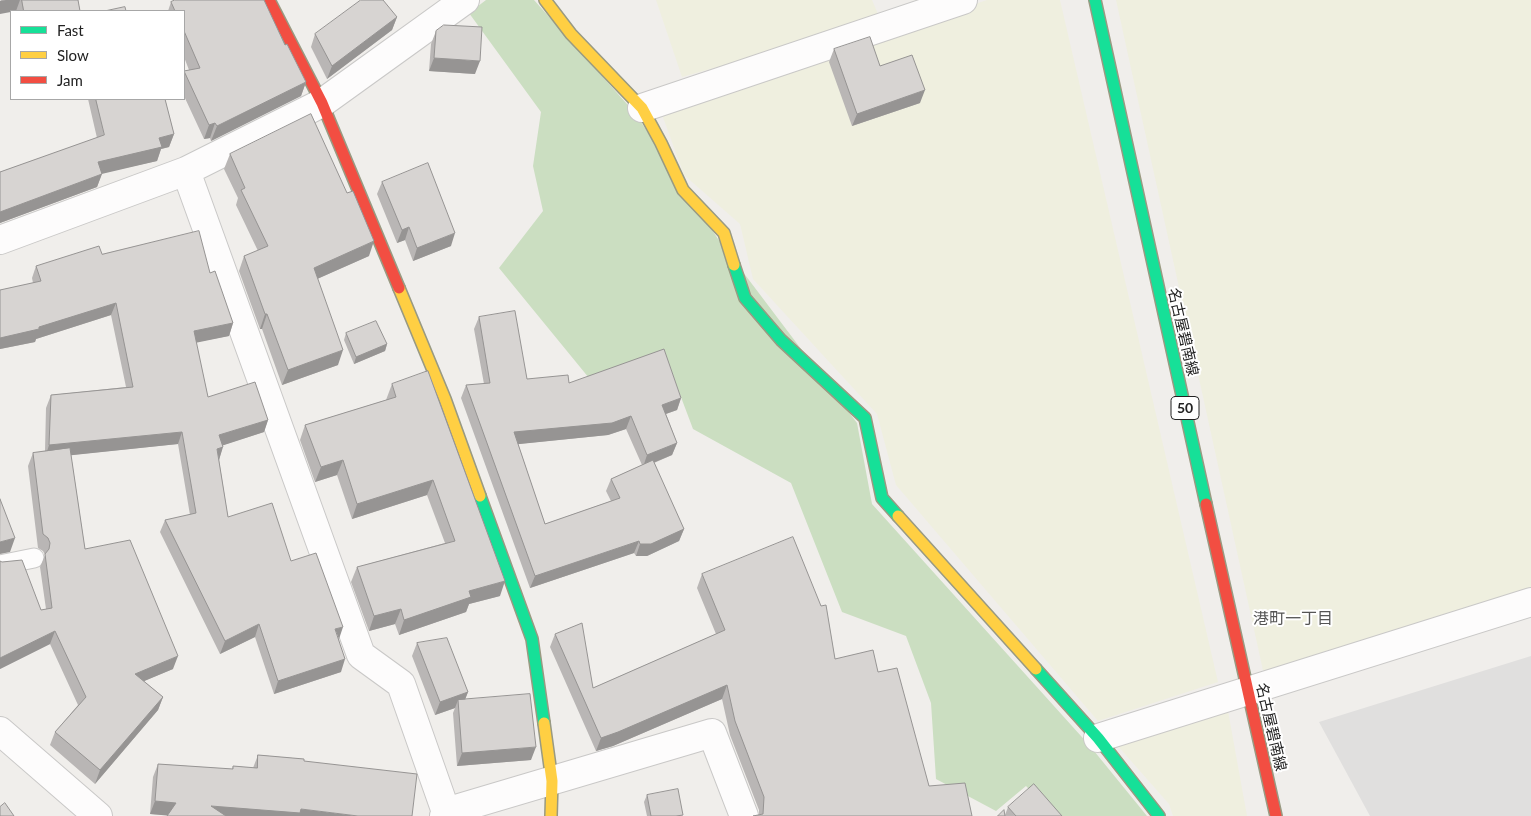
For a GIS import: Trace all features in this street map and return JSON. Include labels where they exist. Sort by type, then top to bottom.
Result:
[{"type":"street","points":[[269,0],[322,103],[445,399],[532,639],[552,781],[550,816]]},
{"type":"street","points":[[0,240],[186,171],[322,103],[465,0]]},
{"type":"street","points":[[545,0],[572,34],[642,108],[683,190],[724,233],[745,298],[782,340],[865,418],[882,498],[1098,738],[1159,816]]},
{"type":"street","points":[[642,108],[962,0]]},
{"type":"street","name":"名古屋碧南線","points":[[1095,0],[1276,816]]},
{"type":"street","points":[[186,171],[361,655],[401,684],[445,814],[712,733],[744,816]]},
{"type":"street","points":[[1098,738],[1531,602]]},
{"type":"street","points":[[0,731],[98,816]]},
{"type":"lane","points":[[0,566],[34,558]]},
{"type":"green space","points":[[486,0],[534,0],[635,113],[718,239],[857,423],[872,504],[1090,746],[1147,816],[1055,816],[1026,786],[996,811],[936,779],[931,703],[906,636],[842,612],[791,483],[693,429],[664,352],[589,378],[499,268],[543,211],[533,166],[541,112],[469,13]]},
{"type":"green space","points":[[656,0],[872,0],[881,21],[682,77]]},
{"type":"green space","points":[[987,0],[1060,0],[1218,682],[1098,721],[896,485],[877,414],[753,279],[740,224],[684,175],[660,109]]},
{"type":"green space","points":[[1116,0],[1531,0],[1531,590],[1264,675]]},
{"type":"green space","points":[[1228,711],[1247,816],[1173,816],[1169,804],[1117,745]]},
{"type":"shaded area","points":[[1531,656],[1531,816],[1370,816],[1319,722]]},
{"type":"building","points":[[22,0],[78,0],[80,10],[24,10]]},
{"type":"building","points":[[175,0],[264,0],[285,45],[287,44],[306,82],[217,126],[215,123],[209,125],[185,73],[185,71],[200,68],[185,33],[185,10],[175,10],[171,2]]},
{"type":"building","points":[[361,0],[383,0],[397,17],[332,66],[315,34]]},
{"type":"building","points":[[125,7],[126,10],[110,10]]},
{"type":"building","points":[[444,25],[482,27],[480,61],[434,58],[436,31]]},
{"type":"building","points":[[870,37],[880,66],[912,55],[925,90],[857,114],[834,49]]},
{"type":"building","points":[[96,100],[165,100],[174,134],[159,138],[162,147],[98,162],[102,174],[0,212],[0,172],[104,135]]},
{"type":"building","points":[[311,114],[347,193],[353,191],[374,241],[314,268],[343,350],[288,370],[244,256],[268,246],[241,190],[245,188],[230,154]]},
{"type":"building","points":[[428,163],[455,233],[417,248],[409,227],[402,230],[382,182]]},
{"type":"building","points":[[199,231],[210,273],[215,271],[233,323],[194,331],[208,397],[255,382],[268,420],[219,435],[223,447],[217,449],[228,517],[272,503],[291,561],[316,553],[343,627],[335,629],[345,659],[278,681],[259,624],[225,641],[165,520],[196,513],[182,432],[49,445],[51,395],[133,387],[116,303],[39,327],[39,329],[0,338],[0,290],[41,281],[36,266],[99,246],[102,254]]},
{"type":"building","points":[[515,311],[527,379],[568,375],[569,383],[664,349],[681,398],[662,405],[677,443],[647,455],[631,416],[612,423],[514,432],[545,524],[620,498],[611,479],[653,460],[684,529],[651,544],[640,544],[639,541],[535,576],[466,385],[490,383],[479,317]]},
{"type":"building","points":[[376,321],[387,344],[356,357],[346,333]]},
{"type":"building","points":[[428,371],[505,581],[469,591],[471,597],[404,620],[401,609],[374,616],[357,567],[455,541],[433,480],[357,504],[343,460],[321,467],[305,425],[396,397],[392,384]]},
{"type":"building","points":[[70,448],[85,549],[130,540],[178,656],[135,674],[163,697],[100,770],[55,732],[86,697],[55,631],[0,658],[0,561],[22,560],[41,610],[52,608],[45,554],[49,549],[50,543],[43,534],[33,453]]},
{"type":"building","points":[[0,499],[15,538],[0,542]]},
{"type":"building","points":[[793,537],[821,606],[826,605],[835,659],[873,650],[878,672],[897,668],[929,786],[965,783],[972,816],[753,816],[763,814],[764,797],[735,721],[727,685],[601,738],[555,634],[582,623],[593,688],[725,630],[702,574]]},
{"type":"building","points":[[447,638],[468,692],[440,702],[417,643]]},
{"type":"building","points":[[530,694],[536,747],[462,753],[458,700]]},
{"type":"building","points":[[258,755],[417,774],[412,816],[358,816],[301,809],[300,813],[211,806],[226,816],[167,816],[176,803],[155,801],[158,764],[233,769],[233,766],[257,768]]},
{"type":"building","points":[[1034,784],[1062,816],[1016,816],[1008,807]]},
{"type":"building","points":[[678,789],[683,815],[651,816],[647,795]]},
{"type":"building","points":[[5,803],[14,816],[0,816],[0,807]]},
{"type":"building","points":[[1004,810],[1005,816],[998,816]]},
{"type":"traffic: fast","points":[[1095,0],[1206,504]]},
{"type":"traffic: fast","points":[[734,265],[745,298],[781,340],[865,418],[882,498],[898,516]]},
{"type":"traffic: fast","points":[[480,496],[532,639],[544,723]]},
{"type":"traffic: fast","points":[[1036,669],[1098,738],[1159,816]]},
{"type":"traffic: slow","points":[[545,0],[571,34],[642,108],[683,190],[724,233],[734,265]]},
{"type":"traffic: slow","points":[[399,288],[445,399],[480,496]]},
{"type":"traffic: slow","points":[[898,516],[1036,669]]},
{"type":"traffic: slow","points":[[544,723],[552,781],[551,816]]},
{"type":"traffic: jam","points":[[269,0],[322,103],[399,288]]},
{"type":"traffic: jam","points":[[1206,504],[1276,816]]},
{"type":"district","name":"港町一丁目","points":[[1293,619]]}]
